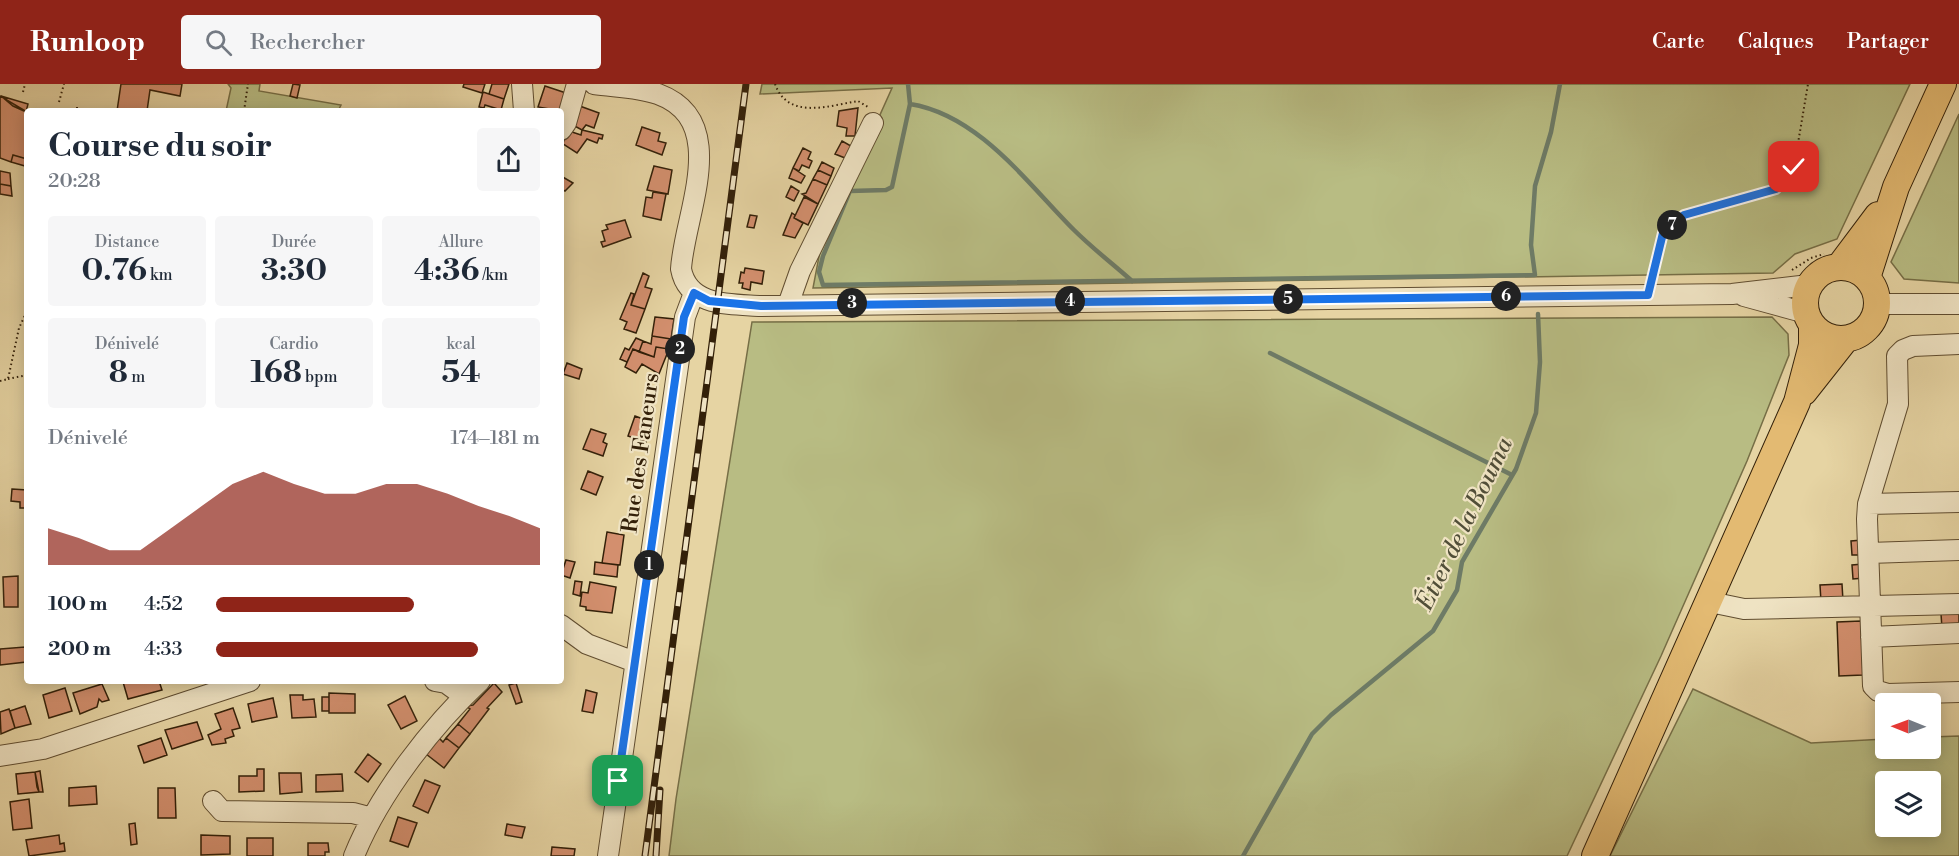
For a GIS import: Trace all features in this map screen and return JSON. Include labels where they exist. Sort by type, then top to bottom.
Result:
[{"type":"main road","points":[[1867,278],[1896,187],[1943,84]]},
{"type":"main road","points":[[1595,856],[1710,602],[1797,402],[1812,345],[1809,319],[1798,286],[1819,274],[1868,231],[1896,187]]},
{"type":"main road","points":[[1809,319],[1827,337],[1845,340],[1858,336],[1868,328],[1875,317],[1877,304],[1874,288],[1867,278],[1836,259]]},
{"type":"main road","points":[[1797,402],[1845,340]]},
{"type":"street","points":[[522,84],[524,108]]},
{"type":"street","points":[[564,126],[577,84]]},
{"type":"street","points":[[594,84],[635,89],[666,97],[682,109],[697,134],[700,148],[698,174],[681,270],[685,282],[694,293],[709,301],[729,304],[788,305],[1732,294],[1798,286]]},
{"type":"street","points":[[788,305],[800,271],[873,123]]},
{"type":"street","name":"Rue des Faneurs","points":[[608,856],[684,317],[694,293]]},
{"type":"street","points":[[1732,294],[1809,319]]},
{"type":"street","points":[[1877,304],[1959,304]]},
{"type":"street","points":[[1959,344],[1913,346],[1903,350],[1897,356],[1898,404],[1868,504],[1873,686],[1878,691],[1888,694],[1959,692]]},
{"type":"street","points":[[1868,504],[1959,502]]},
{"type":"street","points":[[1869,553],[1959,550]]},
{"type":"street","points":[[1710,602],[1744,609],[1959,604]]},
{"type":"street","points":[[564,627],[587,644],[635,662]]},
{"type":"street","points":[[1871,637],[1959,633]]},
{"type":"street","points":[[0,756],[43,749],[241,684]]},
{"type":"street","points":[[447,684],[464,696]]},
{"type":"street","points":[[354,856],[372,818],[428,739],[477,684]]},
{"type":"street","points":[[213,801],[222,811],[353,813],[372,818]]},
{"type":"path","points":[[22,92],[25,84]]},
{"type":"path","points":[[59,102],[64,84]]},
{"type":"path","points":[[244,108],[248,84]]},
{"type":"path","points":[[775,84],[780,96],[796,107],[825,107],[858,101],[867,105],[873,123]]},
{"type":"path","points":[[1648,295],[1663,233],[1684,215],[1776,189],[1794,167],[1808,84]]},
{"type":"path","points":[[1798,286],[1788,277],[1794,267],[1811,258],[1836,259]]},
{"type":"path","points":[[8,379],[19,328],[24,318]]},
{"type":"path","points":[[0,381],[24,376]]},
{"type":"green space","points":[[228,84],[260,84],[259,91],[341,105],[340,108],[227,108],[231,88]]},
{"type":"green space","points":[[762,84],[1910,84],[1837,239],[1795,254],[1773,273],[813,288],[821,246],[892,88],[760,94]]},
{"type":"green space","points":[[1959,114],[1959,283],[1904,279],[1891,262]]},
{"type":"green space","points":[[1772,317],[1788,334],[1789,355],[1747,461],[1661,656],[1567,856],[669,856],[676,799],[752,322]]},
{"type":"green space","points":[[1693,689],[1811,743],[1875,740],[1875,759],[1941,759],[1941,737],[1959,736],[1959,856],[1610,856]]},
{"type":"building","points":[[121,84],[182,84],[180,96],[150,90],[147,108],[117,108]]},
{"type":"building","points":[[293,84],[300,85],[297,98],[290,96]]},
{"type":"building","points":[[464,84],[485,84],[482,93],[463,87]]},
{"type":"building","points":[[492,84],[509,84],[504,99],[489,94]]},
{"type":"building","points":[[545,86],[569,94],[562,108],[538,107]]},
{"type":"building","points":[[483,92],[504,99],[502,108],[485,105],[484,108],[479,107]]},
{"type":"building","points":[[0,96],[24,110],[24,158],[13,155],[11,162],[0,158]]},
{"type":"building","points":[[1,96],[28,104],[24,111]]},
{"type":"building","points":[[577,105],[599,113],[594,128],[586,125],[582,130],[569,123]]},
{"type":"building","points":[[858,108],[855,136],[846,136],[847,128],[837,126],[839,111]]},
{"type":"building","points":[[642,127],[660,133],[658,141],[666,143],[662,155],[636,145]]},
{"type":"building","points":[[566,130],[581,135],[582,130],[603,135],[597,143],[587,139],[577,153],[564,145]]},
{"type":"building","points":[[842,141],[851,146],[845,158],[835,154]]},
{"type":"building","points":[[803,148],[811,152],[808,159],[812,161],[809,168],[802,165],[799,171],[793,168]]},
{"type":"building","points":[[13,155],[24,158],[24,166],[11,162]]},
{"type":"building","points":[[822,162],[834,168],[831,176],[818,170]]},
{"type":"building","points":[[654,166],[672,170],[668,194],[647,190]]},
{"type":"building","points":[[793,168],[805,176],[801,183],[789,178]]},
{"type":"building","points":[[818,170],[831,176],[827,185],[813,179]]},
{"type":"building","points":[[0,171],[10,173],[11,186],[0,184]]},
{"type":"building","points":[[564,178],[573,183],[564,190]]},
{"type":"building","points":[[813,179],[827,185],[818,204],[802,194],[806,193]]},
{"type":"building","points":[[0,184],[11,186],[12,196],[0,194]]},
{"type":"building","points":[[791,186],[799,191],[794,201],[786,197]]},
{"type":"building","points":[[653,192],[666,194],[661,220],[643,216],[646,197],[652,198]]},
{"type":"building","points":[[804,197],[818,204],[808,225],[794,218]]},
{"type":"building","points":[[792,213],[795,215],[794,218],[803,223],[795,238],[783,235]]},
{"type":"building","points":[[750,215],[757,216],[754,228],[747,227]]},
{"type":"building","points":[[625,220],[631,237],[603,247],[601,242],[605,241],[602,231],[608,229],[606,225]]},
{"type":"building","points":[[745,268],[764,271],[762,284],[751,282],[750,290],[742,288],[743,283],[739,283],[741,272],[744,273]]},
{"type":"building","points":[[643,273],[649,276],[645,287],[652,289],[645,309],[631,305]]},
{"type":"building","points":[[631,293],[634,294],[631,305],[645,309],[636,333],[624,329],[627,322],[620,319]]},
{"type":"building","points":[[655,317],[674,319],[671,339],[652,336]]},
{"type":"building","points":[[652,336],[671,339],[669,349],[656,347],[654,357],[639,352],[643,341],[651,344]]},
{"type":"building","points":[[636,338],[643,341],[639,352],[633,349],[627,362],[620,359],[625,348],[629,350]]},
{"type":"building","points":[[656,347],[669,349],[659,374],[642,364],[636,373],[625,367],[633,349],[654,357]]},
{"type":"building","points":[[567,363],[582,369],[579,379],[564,374]]},
{"type":"building","points":[[635,416],[651,422],[646,442],[628,436]]},
{"type":"building","points":[[591,429],[606,434],[603,442],[607,444],[603,456],[583,449]]},
{"type":"building","points":[[588,471],[603,477],[596,495],[581,489]]},
{"type":"building","points":[[12,489],[24,490],[24,508],[20,508],[20,502],[11,501]]},
{"type":"building","points":[[607,532],[624,535],[620,565],[602,563]]},
{"type":"building","points":[[1862,540],[1863,555],[1852,555],[1851,541]]},
{"type":"building","points":[[566,560],[575,562],[570,578],[564,576]]},
{"type":"building","points":[[595,562],[618,565],[617,577],[594,574]]},
{"type":"building","points":[[1863,564],[1864,578],[1853,579],[1852,565]]},
{"type":"building","points":[[18,576],[18,607],[4,607],[3,577]]},
{"type":"building","points":[[575,581],[582,582],[580,596],[573,594]]},
{"type":"building","points":[[590,582],[616,587],[612,613],[586,610],[586,607],[580,606],[582,592],[588,593]]},
{"type":"building","points":[[1842,584],[1843,601],[1821,602],[1820,585]]},
{"type":"building","points":[[1959,613],[1959,627],[1942,628],[1941,614]]},
{"type":"building","points":[[1861,621],[1863,675],[1839,676],[1837,622]]},
{"type":"building","points":[[24,647],[24,662],[0,665],[0,649]]},
{"type":"building","points":[[102,684],[109,700],[102,702],[99,699],[97,707],[80,714],[73,693]]},
{"type":"building","points":[[124,684],[160,684],[162,690],[128,699]]},
{"type":"building","points":[[493,684],[502,692],[487,708],[489,709],[470,734],[458,724],[470,709],[466,706],[473,705]]},
{"type":"building","points":[[516,684],[522,702],[516,704],[509,685]]},
{"type":"building","points":[[65,688],[72,711],[49,718],[43,695]]},
{"type":"building","points":[[586,690],[597,693],[593,713],[582,711]]},
{"type":"building","points":[[329,693],[355,694],[355,713],[329,713]]},
{"type":"building","points":[[290,695],[303,695],[303,700],[314,699],[316,717],[292,718]]},
{"type":"building","points":[[405,696],[417,721],[401,729],[388,705]]},
{"type":"building","points":[[322,697],[329,697],[329,711],[322,711]]},
{"type":"building","points":[[273,698],[277,717],[252,722],[248,704]]},
{"type":"building","points":[[25,706],[31,724],[15,728],[10,711]]},
{"type":"building","points":[[233,708],[240,728],[232,730],[234,736],[225,739],[226,743],[212,745],[208,735],[221,729],[215,714]]},
{"type":"building","points":[[9,709],[15,728],[1,734],[0,712]]},
{"type":"building","points":[[197,722],[203,739],[172,749],[165,730]]},
{"type":"building","points":[[458,724],[470,734],[459,748],[446,738]]},
{"type":"building","points":[[161,738],[167,755],[144,763],[138,746]]},
{"type":"building","points":[[439,738],[443,742],[446,738],[459,748],[444,768],[426,754]]},
{"type":"building","points":[[368,754],[381,764],[368,782],[355,772]]},
{"type":"building","points":[[257,769],[264,769],[264,791],[239,792],[239,776],[257,776]]},
{"type":"building","points":[[40,771],[43,792],[39,792],[37,787],[35,772]]},
{"type":"building","points":[[35,772],[39,792],[18,794],[16,774]]},
{"type":"building","points":[[279,773],[301,773],[302,792],[280,794]]},
{"type":"building","points":[[342,774],[343,791],[316,792],[316,775]]},
{"type":"building","points":[[425,780],[440,786],[428,813],[413,806]]},
{"type":"building","points":[[96,786],[97,804],[69,806],[69,788]]},
{"type":"building","points":[[158,788],[175,788],[176,818],[158,818]]},
{"type":"building","points":[[29,799],[32,828],[13,830],[10,802]]},
{"type":"building","points":[[398,817],[417,823],[408,847],[390,841]]},
{"type":"building","points":[[135,823],[137,844],[131,845],[129,824]]},
{"type":"building","points":[[507,824],[525,827],[522,838],[505,835]]},
{"type":"building","points":[[59,835],[60,844],[64,843],[65,851],[29,856],[26,840]]},
{"type":"building","points":[[201,835],[230,836],[230,854],[201,855]]},
{"type":"building","points":[[247,838],[273,838],[273,856],[247,856]]},
{"type":"building","points":[[308,843],[328,843],[329,852],[325,852],[325,856],[308,856]]},
{"type":"building","points":[[552,847],[575,849],[574,856],[551,856]]},
{"type":"waterway","points":[[908,84],[910,104],[892,187],[886,190],[850,191],[823,256],[819,272],[823,285],[1535,275],[1531,245],[1535,186],[1551,132],[1560,84]]},
{"type":"waterway","points":[[910,104],[935,111],[980,136],[1020,172],[1081,237],[1132,281]]},
{"type":"waterway","name":"Étier de la Bouma","points":[[1243,856],[1312,734],[1331,715],[1433,631],[1457,590],[1462,562],[1516,469],[1536,413],[1540,362],[1538,314]]},
{"type":"waterway","points":[[1270,353],[1512,475]]},
{"type":"railway","points":[[645,856],[746,84]]},
{"type":"railway","points":[[656,856],[660,790]]},
{"type":"route","points":[[618,781],[684,317],[694,293],[709,301],[761,306],[1648,295],[1663,233],[1684,215],[1735,203],[1776,189],[1794,167]]}]
